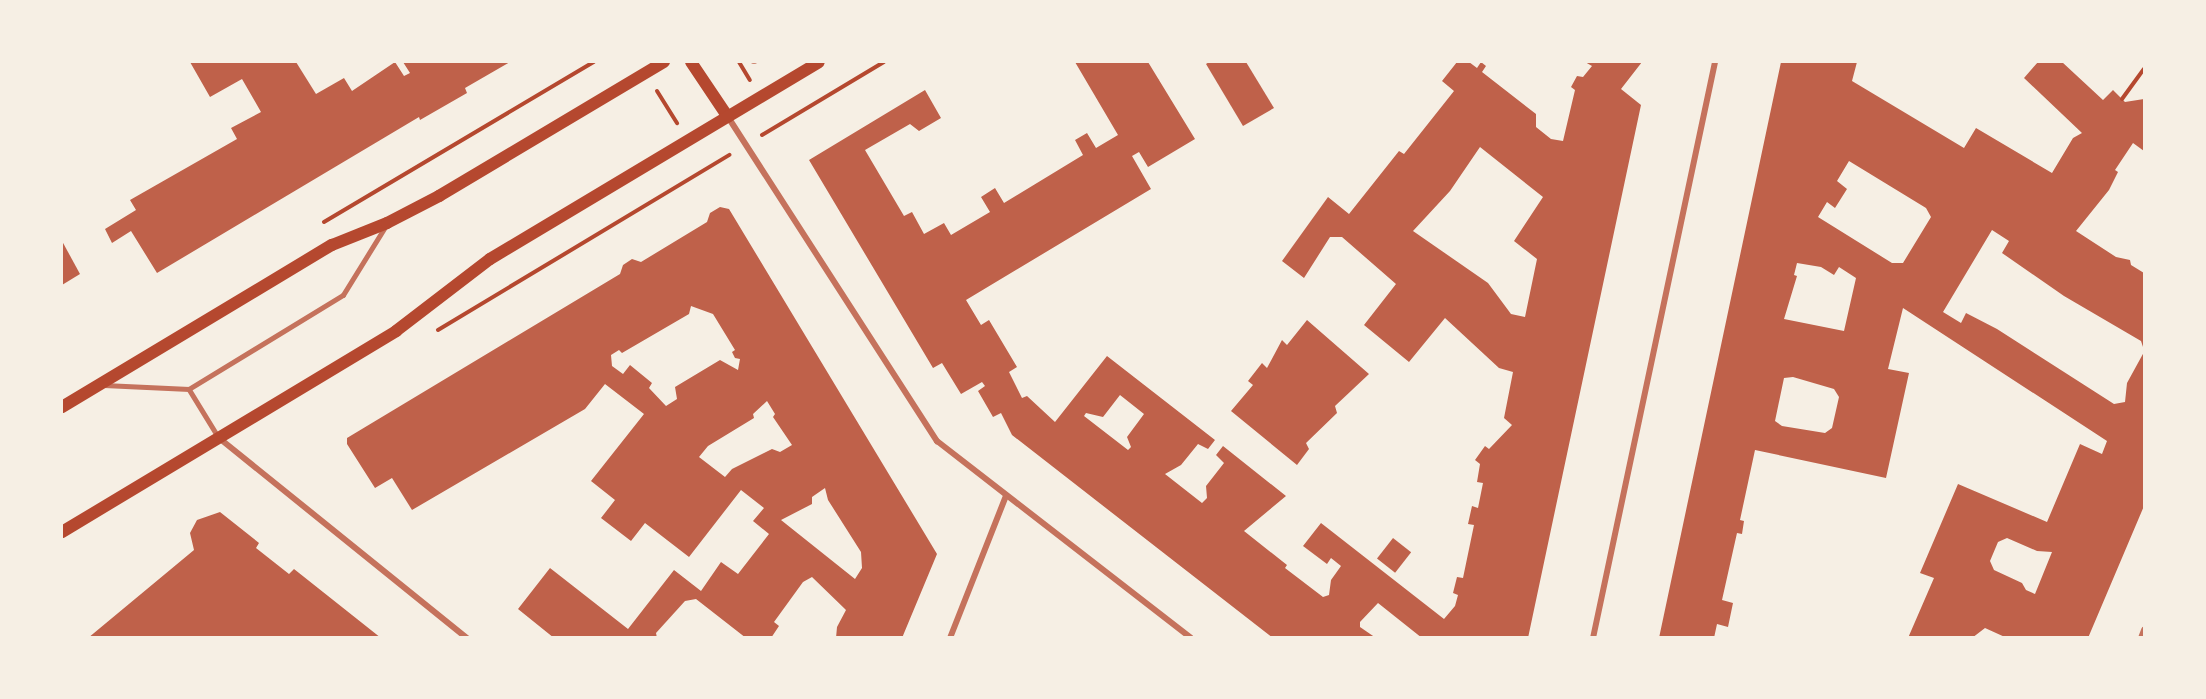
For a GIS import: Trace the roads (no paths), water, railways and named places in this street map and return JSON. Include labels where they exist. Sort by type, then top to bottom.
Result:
[{"type":"main road","points":[[62,407],[332,245],[387,224],[664,62]]},
{"type":"main road","points":[[691,62],[728,117]]},
{"type":"main road","points":[[62,532],[396,331],[490,259],[819,62]]},
{"type":"street","points":[[1593,638],[1715,62]]},
{"type":"street","points":[[728,117],[938,441],[1191,638]]},
{"type":"street","points":[[219,438],[467,638]]},
{"type":"street","points":[[950,638],[1006,496]]},
{"type":"street","points":[[2141,638],[2145,630]]},
{"type":"lane","points":[[98,385],[189,389],[343,296],[387,224]]},
{"type":"lane","points":[[189,389],[219,438]]}]
